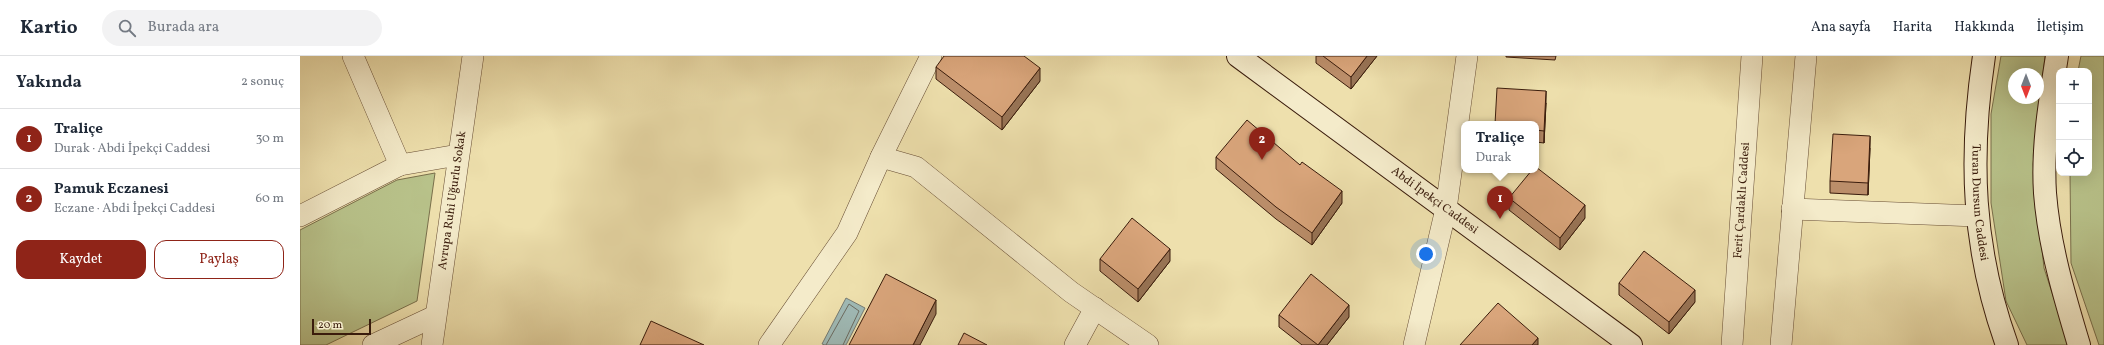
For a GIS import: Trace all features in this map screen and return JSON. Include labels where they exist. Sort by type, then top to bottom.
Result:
[{"type":"main road","name":"Abdi İpekçi Caddesi","points":[[1240,56],[1631,345]]},
{"type":"main road","name":"Turan Dursun Caddesi","points":[[1984,56],[1976,114],[1975,172],[1977,216],[1990,290],[2004,340]]},
{"type":"main road","points":[[2057,56],[2050,99],[2045,152],[2045,193],[2057,265],[2079,345]]},
{"type":"street","points":[[353,56],[400,165]]},
{"type":"street","name":"Avrupa Ruhi Uğurlu Sokak","points":[[432,345],[473,56]]},
{"type":"street","points":[[770,345],[847,233],[881,157],[931,56]]},
{"type":"street","points":[[1414,345],[1446,209],[1467,56]]},
{"type":"street","name":"Ferit Çardaklı Caddesi","points":[[1732,345],[1752,56]]},
{"type":"street","points":[[1781,345],[1806,56]]},
{"type":"street","points":[[300,216],[400,165],[458,155]]},
{"type":"street","points":[[881,157],[916,167],[1071,292],[1148,345]]},
{"type":"street","points":[[1792,209],[1977,216]]},
{"type":"street","points":[[1075,345],[1095,308]]},
{"type":"street","points":[[373,345],[435,316]]},
{"type":"green space","points":[[2001,56],[2045,56],[2044,68],[2008,68],[2008,104],[2040,104],[2033,164],[2044,268],[2069,345],[2027,345],[2006,301],[1991,203],[1991,114]]},
{"type":"green space","points":[[2081,56],[2104,56],[2104,345],[2099,345],[2071,263],[2070,176],[2092,176],[2092,68],[2079,68]]},
{"type":"green space","points":[[435,173],[417,301],[326,345],[300,345],[300,230],[397,180]]},
{"type":"water","points":[[846,298],[865,308],[846,345],[822,344]]},
{"type":"building","points":[[944,56],[1024,56],[1040,68],[1002,117],[936,67]]},
{"type":"building","points":[[1323,56],[1367,56],[1351,77]]},
{"type":"building","points":[[1497,88],[1546,91],[1544,131],[1539,130],[1539,121],[1495,121]]},
{"type":"building","points":[[1247,120],[1300,165],[1302,162],[1342,191],[1312,233],[1276,207],[1216,157]]},
{"type":"building","points":[[1833,134],[1870,136],[1868,183],[1830,181]]},
{"type":"building","points":[[1539,169],[1585,205],[1560,238],[1509,198],[1530,173],[1539,173]]},
{"type":"building","points":[[1132,218],[1170,249],[1138,289],[1100,259]]},
{"type":"building","points":[[1644,251],[1695,290],[1669,322],[1619,283]]},
{"type":"building","points":[[886,274],[936,300],[913,345],[849,345]]},
{"type":"building","points":[[1311,274],[1349,305],[1318,345],[1279,315]]},
{"type":"building","points":[[1498,303],[1538,338],[1532,345],[1460,345]]},
{"type":"building","points":[[651,321],[704,345],[640,345]]},
{"type":"building","points":[[964,333],[987,345],[958,345]]},
{"type":"place","name":"Pamuk Eczanesi","points":[[1262,160]]},
{"type":"place","name":"Traliçe","points":[[1500,219]]}]
